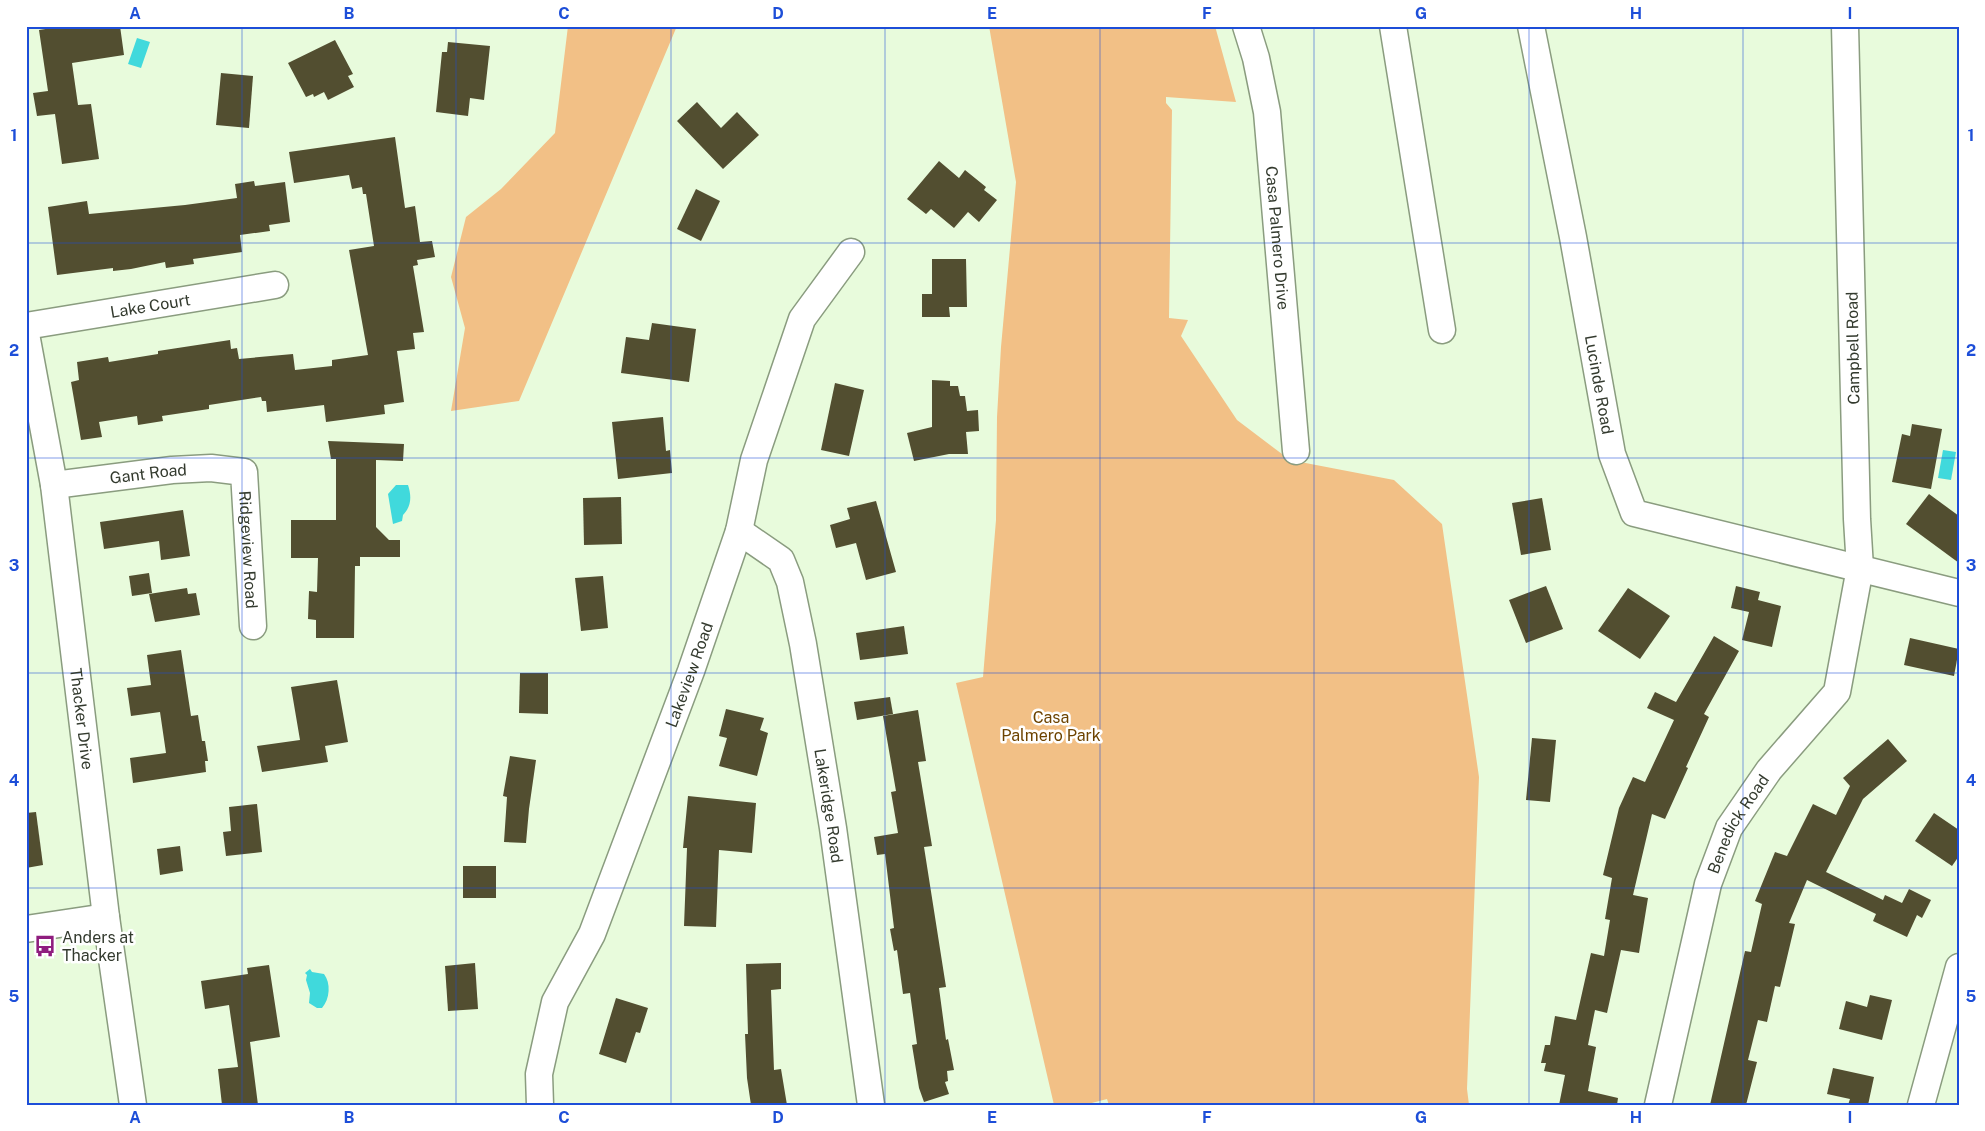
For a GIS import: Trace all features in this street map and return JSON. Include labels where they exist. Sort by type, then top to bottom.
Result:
[{"type":"street","name":"Casa Palmero Drive","points":[[1246,26],[1256,58],[1267,112],[1296,451]]},
{"type":"street","points":[[1393,26],[1442,330]]},
{"type":"street","name":"Lucinde Road","points":[[1530,26],[1573,237],[1612,454],[1634,512],[1860,568]]},
{"type":"street","name":"Campbell Road","points":[[1845,26],[1857,519],[1860,568]]},
{"type":"street","name":"Lakeview Road","points":[[540,1105],[539,1074],[554,1002],[592,934],[691,670],[739,531],[754,460],[802,318],[852,252]]},
{"type":"street","name":"Lake Court","points":[[26,326],[275,285]]},
{"type":"street","name":"Thacker Drive","points":[[26,334],[54,485],[106,917],[133,1105]]},
{"type":"street","name":"Gant Road","points":[[54,485],[172,470],[211,468],[244,472]]},
{"type":"street","name":"Ridgeview Road","points":[[244,472],[253,626]]},
{"type":"street","name":"Lakeridge Road","points":[[739,531],[780,560],[790,582],[803,644],[833,828],[871,1105]]},
{"type":"street","points":[[1860,568],[1959,593]]},
{"type":"street","name":"Benedick Road","points":[[1658,1105],[1708,884],[1729,828],[1769,770],[1837,692],[1860,568]]},
{"type":"street","points":[[26,929],[106,917]]},
{"type":"street","points":[[1921,1105],[1959,966]]},
{"type":"green space","points":[[568,26],[677,26],[519,401],[451,411],[465,328],[451,277],[466,217],[501,189],[555,133]]},
{"type":"green space","name":"Casa Palmero Park","points":[[989,26],[1215,26],[1236,102],[1166,97],[1166,103],[1172,110],[1169,318],[1188,320],[1181,336],[1237,420],[1290,460],[1394,480],[1442,524],[1479,777],[1467,1089],[1469,1105],[1109,1105],[1107,1099],[1084,1105],[1054,1105],[956,683],[983,677],[996,520],[997,417],[1001,347],[1016,182]]},
{"type":"water","points":[[137,38],[150,42],[141,68],[128,64]]},
{"type":"water","points":[[1943,450],[1956,452],[1951,480],[1938,478]]},
{"type":"water","points":[[396,485],[408,485],[410,502],[402,521],[393,524],[388,494]]},
{"type":"water","points":[[310,969],[312,972],[324,974],[328,982],[328,996],[322,1008],[317,1008],[309,1003],[310,993],[305,973]]},
{"type":"building","points":[[65,26],[120,26],[124,55],[72,63],[78,105],[91,104],[99,159],[62,164],[55,114],[37,116],[33,93],[48,91],[39,30]]},
{"type":"building","points":[[335,40],[353,74],[348,76],[354,87],[328,100],[324,92],[314,97],[313,94],[306,97],[288,63]]},
{"type":"building","points":[[448,42],[490,46],[484,100],[470,98],[468,116],[436,112],[442,52],[447,52]]},
{"type":"building","points":[[221,73],[253,76],[249,128],[216,125]]},
{"type":"building","points":[[697,102],[721,128],[737,112],[759,135],[723,169],[677,121]]},
{"type":"building","points":[[395,137],[405,208],[415,206],[420,242],[432,241],[435,257],[417,260],[418,265],[413,266],[424,332],[413,333],[415,349],[397,351],[404,402],[384,405],[385,414],[326,422],[324,405],[267,412],[266,401],[262,401],[261,397],[209,405],[209,409],[162,416],[163,421],[138,425],[137,416],[99,422],[102,437],[81,440],[71,382],[79,380],[77,362],[108,357],[109,362],[158,354],[158,351],[230,340],[231,349],[237,348],[239,359],[293,354],[295,370],[332,366],[332,360],[368,355],[349,250],[374,246],[366,194],[363,194],[362,187],[352,189],[349,175],[294,183],[289,152]]},
{"type":"building","points":[[939,161],[959,178],[965,170],[986,187],[984,190],[997,200],[979,222],[968,212],[954,228],[931,209],[926,214],[907,199]]},
{"type":"building","points":[[254,181],[255,186],[285,182],[290,222],[269,225],[270,231],[240,235],[242,252],[193,259],[194,264],[166,268],[165,262],[131,269],[113,271],[113,268],[57,275],[48,207],[87,201],[89,214],[185,205],[237,198],[235,184]]},
{"type":"building","points":[[696,189],[720,201],[701,241],[677,229]]},
{"type":"building","points":[[932,259],[966,259],[967,307],[949,307],[950,317],[922,317],[922,294],[932,294]]},
{"type":"building","points":[[652,323],[696,329],[689,382],[621,373],[626,337],[649,340]]},
{"type":"building","points":[[932,380],[950,381],[950,386],[958,386],[960,396],[965,396],[967,411],[978,410],[979,431],[966,432],[968,454],[949,454],[914,461],[907,433],[932,427]]},
{"type":"building","points":[[835,383],[864,390],[849,456],[821,450]]},
{"type":"building","points":[[663,417],[666,451],[670,450],[672,473],[618,479],[612,422]]},
{"type":"building","points":[[1912,424],[1942,429],[1931,489],[1892,482],[1902,434],[1910,436]]},
{"type":"building","points":[[328,441],[404,444],[403,461],[376,460],[376,527],[389,540],[400,540],[400,557],[360,557],[360,566],[355,566],[354,638],[316,638],[316,620],[308,619],[309,591],[317,592],[318,558],[291,558],[291,520],[336,520],[336,459],[331,459]]},
{"type":"building","points":[[1929,494],[1959,516],[1959,563],[1906,524]]},
{"type":"building","points":[[621,497],[622,544],[584,545],[583,498]]},
{"type":"building","points":[[1542,498],[1551,550],[1521,555],[1512,503]]},
{"type":"building","points":[[876,501],[896,572],[866,580],[856,543],[836,548],[830,525],[850,519],[847,508]]},
{"type":"building","points":[[183,510],[190,556],[161,560],[159,541],[104,549],[100,522]]},
{"type":"building","points":[[149,573],[152,593],[132,596],[129,576]]},
{"type":"building","points":[[603,576],[608,628],[581,631],[575,578]]},
{"type":"building","points":[[1546,586],[1563,629],[1526,643],[1509,600]]},
{"type":"building","points":[[1736,586],[1760,592],[1758,600],[1781,606],[1772,647],[1742,640],[1749,612],[1731,608]]},
{"type":"building","points":[[187,588],[188,594],[196,593],[200,615],[155,622],[149,594]]},
{"type":"building","points":[[1628,588],[1670,616],[1640,659],[1598,631]]},
{"type":"building","points":[[904,626],[908,654],[860,660],[856,633]]},
{"type":"building","points":[[1714,636],[1739,651],[1704,714],[1709,717],[1665,819],[1652,814],[1633,895],[1648,898],[1639,953],[1621,950],[1607,1013],[1595,1010],[1588,1045],[1596,1047],[1588,1091],[1618,1098],[1617,1105],[1559,1105],[1565,1075],[1544,1071],[1546,1063],[1541,1063],[1545,1045],[1550,1045],[1555,1016],[1576,1020],[1591,953],[1604,956],[1610,920],[1605,919],[1612,878],[1603,875],[1619,808],[1633,777],[1645,782],[1674,720],[1647,708],[1655,692],[1676,702]]},
{"type":"building","points":[[1910,638],[1959,649],[1954,676],[1904,665]]},
{"type":"building","points":[[181,650],[191,716],[198,715],[202,741],[205,741],[208,761],[205,761],[206,772],[133,783],[130,758],[166,753],[160,712],[131,716],[127,688],[151,685],[147,655]]},
{"type":"building","points":[[520,673],[548,673],[548,714],[519,713]]},
{"type":"building","points":[[337,680],[348,742],[325,746],[328,762],[262,772],[257,746],[300,740],[291,687]]},
{"type":"building","points":[[890,697],[893,714],[857,720],[854,702]]},
{"type":"building","points":[[726,709],[764,718],[760,730],[768,733],[757,776],[719,766],[727,738],[719,736]]},
{"type":"building","points":[[918,710],[926,761],[918,762],[932,846],[924,847],[946,987],[939,988],[946,1040],[948,1039],[954,1070],[947,1071],[948,1081],[945,1082],[949,1094],[924,1102],[919,1088],[912,1045],[917,1044],[910,993],[903,994],[897,950],[894,951],[890,929],[894,928],[885,854],[877,855],[874,837],[898,833],[891,792],[896,791],[883,716]]},
{"type":"building","points":[[1532,738],[1556,740],[1550,802],[1526,800]]},
{"type":"building","points":[[1888,739],[1907,761],[1863,799],[1826,872],[1883,900],[1885,895],[1902,903],[1909,889],[1931,900],[1922,918],[1917,915],[1907,937],[1873,921],[1876,914],[1807,880],[1789,923],[1795,924],[1780,987],[1775,986],[1767,1022],[1758,1020],[1748,1060],[1757,1062],[1746,1105],[1710,1105],[1745,951],[1751,952],[1762,904],[1755,901],[1775,852],[1787,856],[1813,804],[1836,815],[1850,786],[1843,778]]},
{"type":"building","points":[[510,756],[536,760],[526,843],[504,842],[507,797],[503,796]]},
{"type":"building","points":[[688,796],[756,803],[752,853],[719,850],[716,927],[684,926],[687,848],[683,848]]},
{"type":"building","points":[[257,804],[262,852],[226,856],[223,832],[231,831],[229,807]]},
{"type":"building","points":[[36,812],[43,865],[26,868],[26,813]]},
{"type":"building","points":[[1934,813],[1959,830],[1959,856],[1952,866],[1915,841]]},
{"type":"building","points":[[180,846],[183,871],[160,875],[157,849]]},
{"type":"building","points":[[463,866],[496,866],[496,898],[463,898]]},
{"type":"building","points":[[475,963],[478,1009],[448,1011],[445,966]]},
{"type":"building","points":[[781,963],[781,989],[771,990],[774,1070],[781,1069],[787,1105],[751,1105],[747,1078],[745,1034],[748,1034],[746,964]]},
{"type":"building","points":[[269,965],[280,1037],[250,1042],[258,1105],[222,1105],[218,1069],[238,1067],[229,1005],[205,1009],[201,981],[248,974],[247,968]]},
{"type":"building","points":[[1870,995],[1892,1000],[1882,1040],[1839,1029],[1846,1001],[1867,1007]]},
{"type":"building","points":[[616,998],[648,1008],[640,1033],[636,1032],[626,1063],[599,1054]]},
{"type":"building","points":[[1833,1068],[1874,1077],[1868,1105],[1848,1105],[1850,1099],[1827,1094]]},
{"type":"place","name":"Anders at Thacker","points":[[45,946]]}]
